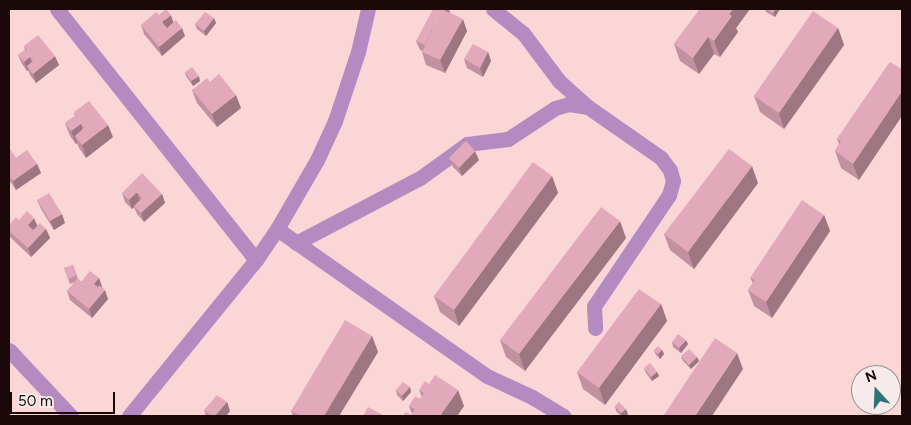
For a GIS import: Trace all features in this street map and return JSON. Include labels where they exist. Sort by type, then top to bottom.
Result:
[{"type":"street","points":[[56,9],[256,260]]},
{"type":"street","points":[[129,416],[256,260],[277,230],[317,160],[335,121],[358,52],[368,9]]},
{"type":"street","points":[[494,9],[523,33],[559,81],[588,107],[661,158],[670,170],[673,181],[669,195],[594,306],[595,328]]},
{"type":"street","points":[[296,243],[420,178],[467,144],[508,139],[555,108],[569,104],[588,107]]},
{"type":"street","points":[[277,230],[486,376],[532,397],[564,416]]},
{"type":"street","points":[[9,350],[71,416]]},
{"type":"building","points":[[166,9],[171,15],[162,22],[167,28],[176,20],[182,28],[159,47],[141,25],[156,12],[159,15]]},
{"type":"building","points":[[433,9],[442,9],[425,45],[416,41]]},
{"type":"building","points":[[442,9],[463,19],[440,60],[422,52]]},
{"type":"building","points":[[700,9],[733,9],[729,14],[732,16],[714,41],[708,37],[693,58],[674,44]]},
{"type":"building","points":[[767,9],[775,9],[773,13]]},
{"type":"building","points":[[813,11],[838,28],[779,113],[754,96]]},
{"type":"building","points":[[205,12],[214,18],[204,31],[195,24]]},
{"type":"building","points":[[38,35],[55,56],[33,74],[27,66],[33,61],[30,57],[24,62],[18,55],[27,49],[24,46]]},
{"type":"building","points":[[473,44],[488,52],[480,68],[464,59]]},
{"type":"building","points":[[890,62],[902,69],[902,91],[853,164],[835,151],[841,141],[837,139]]},
{"type":"building","points":[[192,67],[199,76],[191,81],[185,72]]},
{"type":"building","points":[[219,74],[236,95],[212,114],[192,90],[207,78],[210,82]]},
{"type":"building","points":[[89,101],[108,125],[82,145],[75,136],[84,128],[81,124],[71,131],[65,123],[76,115],[74,112]]},
{"type":"building","points":[[466,141],[475,151],[459,168],[449,158]]},
{"type":"building","points":[[9,149],[16,158],[27,150],[37,164],[13,181],[9,176]]},
{"type":"building","points":[[729,149],[752,166],[688,252],[664,234]]},
{"type":"building","points":[[533,162],[552,176],[454,310],[434,296]]},
{"type":"building","points":[[142,173],[162,194],[141,213],[134,206],[142,198],[137,192],[129,200],[122,193]]},
{"type":"building","points":[[49,193],[62,214],[50,221],[37,200]]},
{"type":"building","points":[[802,200],[824,215],[766,302],[748,290],[755,280],[750,278]]},
{"type":"building","points":[[601,207],[620,221],[519,354],[500,340]]},
{"type":"building","points":[[27,211],[34,218],[28,225],[33,230],[40,223],[46,229],[28,248],[9,231],[9,225],[16,217],[19,220]]},
{"type":"building","points":[[73,265],[77,275],[68,279],[64,268]]},
{"type":"building","points":[[90,271],[99,278],[94,284],[98,287],[99,285],[105,290],[89,309],[67,291],[78,278],[81,282]]},
{"type":"building","points":[[639,289],[661,304],[599,388],[577,372]]},
{"type":"building","points":[[345,320],[372,336],[324,416],[301,416],[291,411]]},
{"type":"building","points":[[678,334],[686,340],[679,348],[672,342]]},
{"type":"building","points":[[715,338],[737,353],[695,416],[664,415]]},
{"type":"building","points":[[658,346],[662,350],[658,354],[654,350]]},
{"type":"building","points":[[689,349],[697,357],[689,365],[681,356]]},
{"type":"building","points":[[650,363],[657,372],[651,377],[644,368]]},
{"type":"building","points":[[435,375],[458,390],[440,416],[403,416],[406,412],[411,415],[415,409],[409,406],[415,396],[420,399],[424,393],[419,390],[425,381],[429,384]]},
{"type":"building","points":[[403,382],[410,387],[402,396],[396,390]]},
{"type":"building","points":[[217,395],[227,402],[215,416],[211,416],[204,410]]},
{"type":"building","points":[[619,402],[626,409],[621,413],[615,406]]},
{"type":"building","points":[[368,407],[385,416],[363,416]]}]
